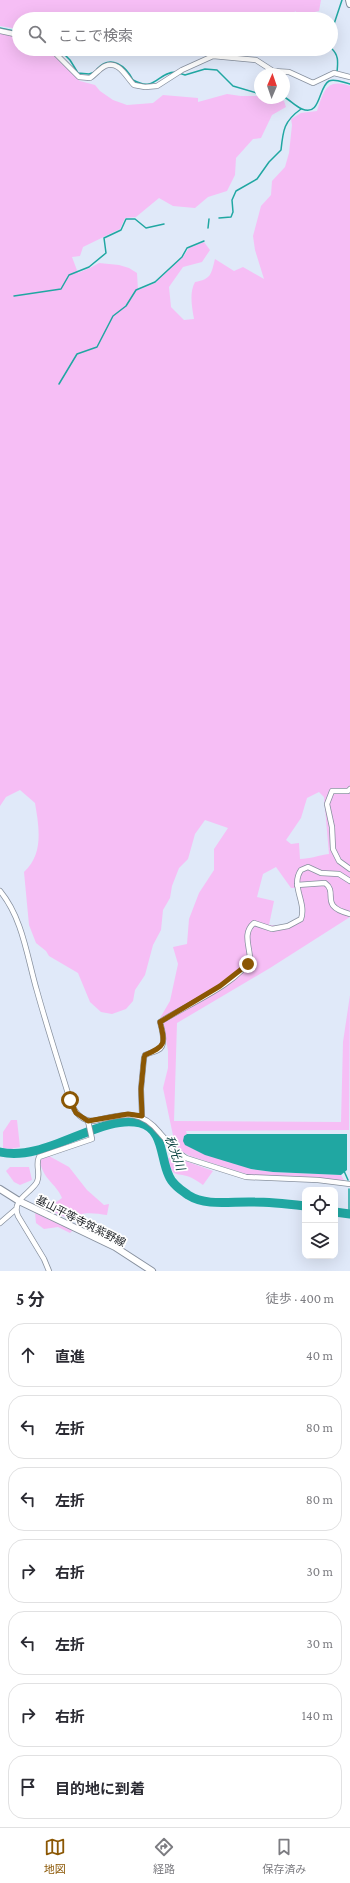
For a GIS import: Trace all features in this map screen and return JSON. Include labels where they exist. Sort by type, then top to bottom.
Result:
[{"type":"main road","points":[[349,0],[350,4]]},
{"type":"main road","name":"基山平等寺筑紫野線","points":[[0,1189],[19,1201],[115,1248],[152,1271]]},
{"type":"street","points":[[0,31],[12,34]]},
{"type":"street","points":[[58,56],[74,73],[84,78],[90,78],[104,67],[112,65],[121,68],[130,81],[138,86],[151,87],[176,75],[182,70],[213,56],[256,60],[273,71],[289,72],[313,83],[322,80],[329,74],[339,74],[350,77]]},
{"type":"street","points":[[350,790],[332,791],[327,804],[332,827],[333,849],[335,855],[350,869]]},
{"type":"street","points":[[142,1116],[141,1089],[144,1058],[145,1055],[158,1050],[162,1046],[163,1032],[160,1022],[220,986],[243,970],[250,959],[247,934],[250,927],[254,923],[272,929],[288,926],[301,919],[303,914],[297,885],[297,876],[300,870],[308,867],[322,873],[339,874],[350,881]]},
{"type":"street","points":[[297,885],[325,883],[330,890],[330,899],[333,907],[338,911],[350,914]]},
{"type":"street","points":[[0,892],[12,908],[19,921],[37,991],[73,1109],[88,1124],[92,1137],[92,1139],[39,1157],[37,1182],[19,1201],[15,1210],[0,1223]]},
{"type":"street","points":[[88,1124],[128,1114],[142,1116],[156,1128],[178,1153],[206,1165],[246,1177],[318,1180],[350,1184]]},
{"type":"street","points":[[15,1210],[44,1259],[49,1271]]},
{"type":"shaded area","points":[[0,0],[321,0],[319,11],[315,12],[12,12],[12,28],[0,26]]},
{"type":"shaded area","points":[[0,33],[12,36],[12,56],[54,56],[80,81],[95,85],[100,91],[113,100],[127,105],[153,103],[163,95],[198,98],[198,102],[227,94],[254,96],[254,104],[285,104],[286,107],[272,115],[261,138],[253,139],[236,158],[235,175],[227,191],[208,197],[195,208],[173,206],[159,198],[136,217],[125,218],[120,229],[83,247],[80,256],[72,257],[78,273],[99,263],[119,265],[129,268],[137,273],[138,290],[155,283],[183,257],[189,248],[204,242],[210,250],[202,262],[183,267],[169,287],[171,307],[184,320],[194,319],[192,300],[193,286],[195,282],[207,278],[210,275],[215,259],[234,271],[243,267],[264,279],[255,250],[253,236],[261,206],[271,195],[272,181],[285,167],[289,153],[292,125],[291,119],[301,113],[317,111],[324,92],[331,85],[342,84],[350,86],[350,917],[270,968],[177,1023],[174,1121],[341,1122],[343,1042],[350,995],[349,1130],[186,1131],[187,1134],[184,1136],[251,1169],[273,1172],[341,1175],[345,1182],[308,1177],[249,1175],[190,1156],[181,1151],[171,1142],[174,1140],[163,1088],[168,1068],[168,1051],[164,1027],[160,1018],[170,1001],[178,964],[173,947],[187,944],[189,919],[199,893],[214,870],[214,849],[228,828],[205,820],[195,834],[188,859],[179,868],[172,886],[170,898],[163,910],[161,930],[153,945],[145,975],[135,990],[133,1001],[126,1009],[112,1014],[101,1012],[90,1002],[78,973],[49,956],[46,951],[36,943],[29,925],[24,872],[35,857],[39,831],[35,803],[20,790],[6,797],[0,806]],"holes":[[[319,792],[324,797],[329,854],[300,859],[299,843],[291,844],[286,840],[301,818],[307,798]],[[276,867],[291,888],[299,888],[304,904],[304,918],[296,924],[285,926],[269,925],[274,901],[257,897],[263,874]]]},
{"type":"shaded area","points":[[11,1120],[17,1120],[20,1147],[11,1149],[3,1148],[3,1132]]},
{"type":"shaded area","points":[[187,1134],[347,1134],[347,1170],[341,1175],[273,1172],[251,1169],[205,1155],[185,1145],[183,1141],[184,1136]]},
{"type":"shaded area","points":[[49,1156],[69,1167],[87,1190],[104,1205],[109,1204],[107,1215],[92,1213],[74,1216],[70,1219],[51,1211],[55,1203],[62,1198],[43,1172],[41,1166],[40,1160]]},
{"type":"shaded area","points":[[172,1156],[213,1171],[203,1185],[192,1178],[176,1174],[171,1170],[167,1159]]},
{"type":"shaded area","points":[[10,1167],[29,1167],[32,1180],[20,1185],[14,1182],[6,1171]]},
{"type":"shaded area","points":[[35,1213],[73,1230],[70,1233],[58,1227],[44,1229],[36,1223]]},
{"type":"waterway","points":[[338,12],[342,0]]},
{"type":"waterway","points":[[0,28],[12,31]]},
{"type":"waterway","points":[[66,56],[78,73],[89,74],[95,72]]},
{"type":"waterway","points":[[337,56],[337,72]]},
{"type":"waterway","points":[[97,69],[108,62],[113,62],[122,66],[133,80],[147,84],[156,81],[164,75],[176,72]]},
{"type":"waterway","points":[[179,73],[185,75],[205,69],[217,70],[233,86],[254,92]]},
{"type":"waterway","points":[[290,101],[302,109],[313,109],[325,84],[329,81],[337,80],[350,84]]},
{"type":"waterway","points":[[219,218],[231,217],[233,212],[232,200],[236,191],[257,179],[269,162],[281,150],[285,126],[295,113],[301,109]]},
{"type":"waterway","points":[[14,296],[61,289],[69,275],[89,267],[106,253],[104,238],[121,230],[126,219],[135,219],[146,228],[164,224]]},
{"type":"waterway","points":[[208,228],[209,219]]},
{"type":"waterway","points":[[59,384],[77,354],[97,347],[113,316],[126,306],[136,290],[155,282],[182,257],[187,248],[204,241]]},
{"type":"waterway","name":"秋光川","points":[[0,1152],[17,1154],[35,1151],[108,1125],[125,1122],[140,1123],[148,1126],[157,1138],[166,1169],[172,1182],[195,1199],[220,1203],[260,1202],[302,1206]]},
{"type":"waterway","points":[[344,1171],[348,1180]]},
{"type":"waterway","points":[[349,1189],[349,1214]]},
{"type":"waterway","name":"秋光川","points":[[338,1212],[350,1214]]},
{"type":"route","points":[[70,1100],[76,1113],[88,1121],[93,1122],[128,1114],[142,1116],[141,1089],[144,1058],[145,1055],[158,1050],[162,1046],[163,1032],[160,1022],[233,978],[248,964]]}]
